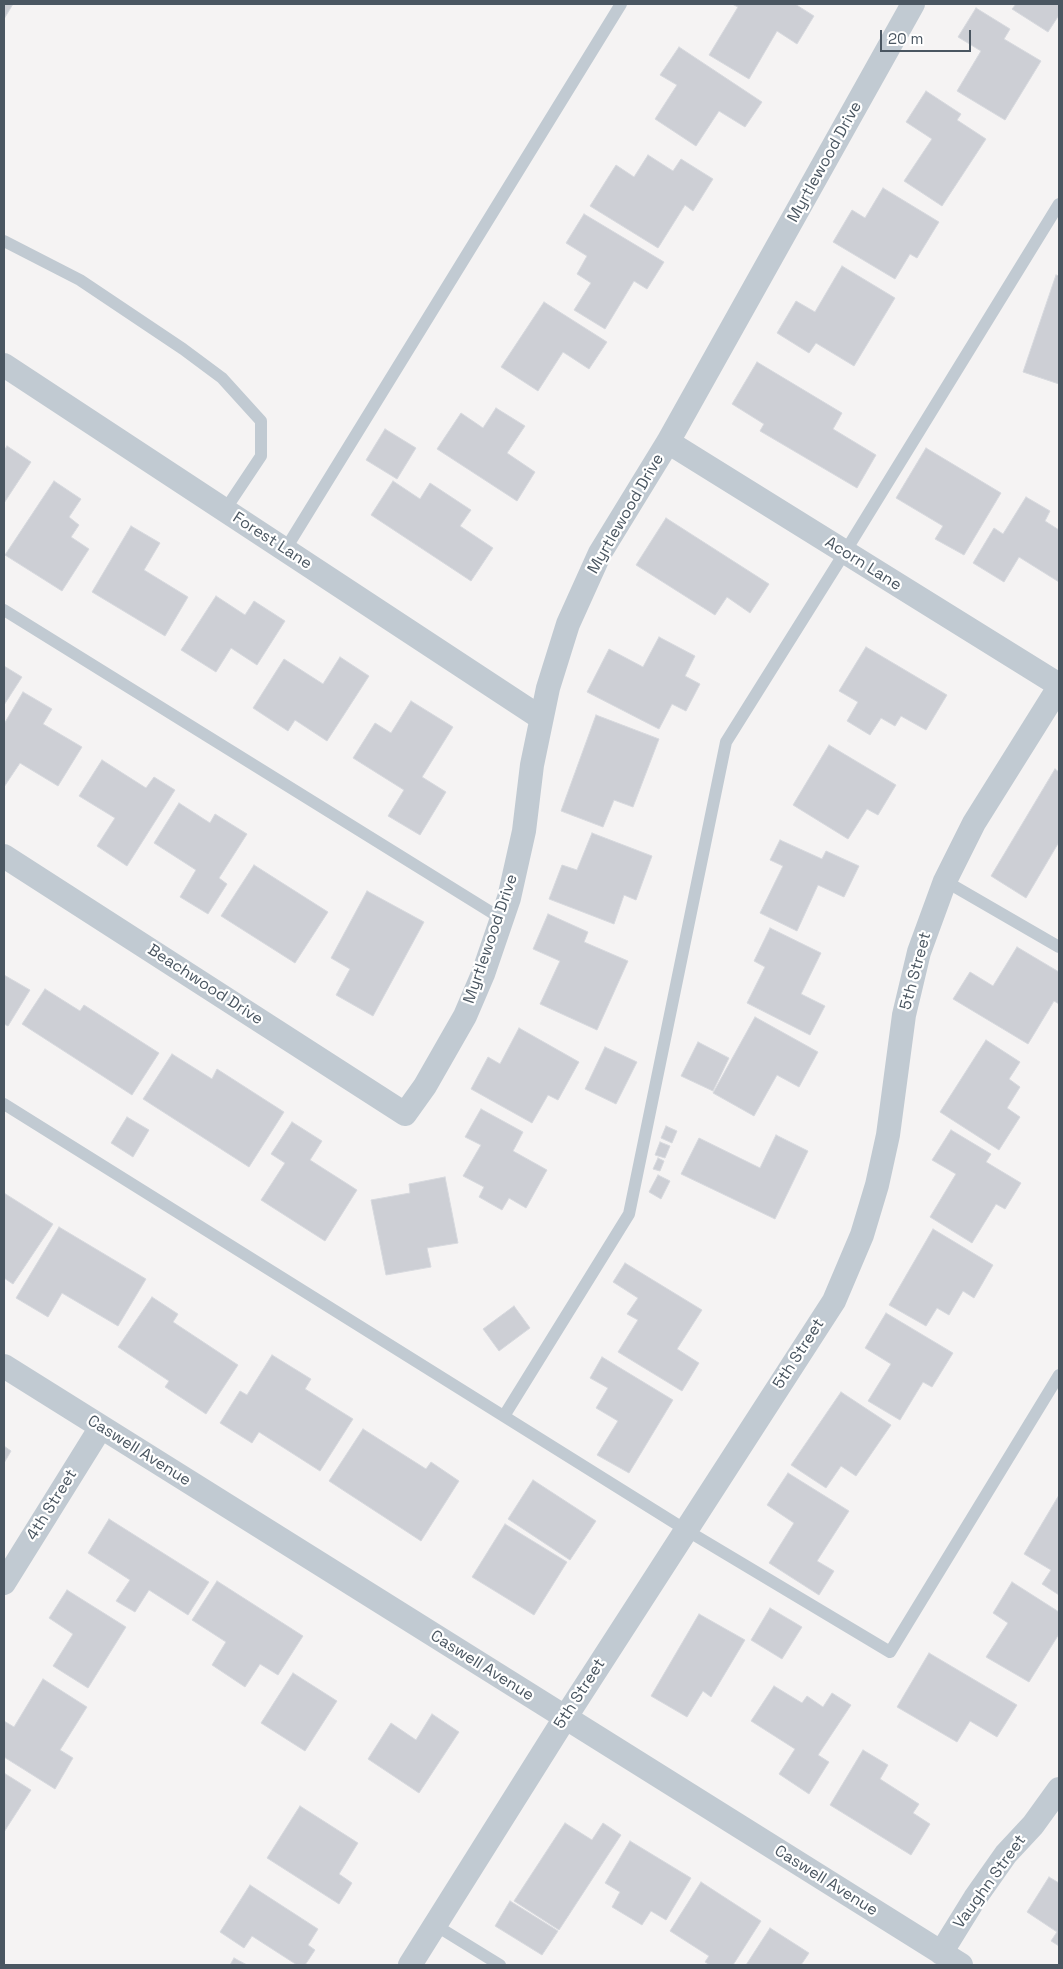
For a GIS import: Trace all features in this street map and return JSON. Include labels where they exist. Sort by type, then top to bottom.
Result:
[{"type":"street","name":"Myrtlewood Drive","points":[[406,1114],[425,1086],[464,1016],[483,974],[509,898],[524,831],[532,764],[548,688],[568,624],[600,553],[668,442],[913,4]]},
{"type":"street","name":"Forest Lane","points":[[4,365],[541,718]]},
{"type":"street","name":"Acorn Lane","points":[[668,442],[1059,686]]},
{"type":"street","name":"5th Street","points":[[410,1965],[565,1718],[834,1301],[862,1235],[877,1186],[888,1135],[904,1015],[919,952],[945,881],[974,823],[1059,686]]},
{"type":"street","name":"Beachwood Drive","points":[[4,856],[406,1114]]},
{"type":"street","name":"Caswell Avenue","points":[[4,1366],[951,1959]]},
{"type":"street","name":"4th Street","points":[[4,1583],[101,1427]]},
{"type":"street","name":"Vaughn Street","points":[[951,1959],[975,1898],[1006,1854],[1032,1825],[1059,1789]]},
{"type":"lane","points":[[285,550],[620,4]]},
{"type":"lane","points":[[504,1416],[629,1214],[726,742],[1059,204]]},
{"type":"lane","points":[[4,240],[80,280],[183,349],[222,378],[261,421],[261,456],[225,510]]},
{"type":"lane","points":[[4,610],[502,919]]},
{"type":"lane","points":[[945,881],[1059,948]]},
{"type":"lane","points":[[4,1104],[686,1530],[890,1652],[1059,1375]]},
{"type":"lane","points":[[435,1925],[500,1965]]},
{"type":"building","points":[[4,4],[13,4],[4,19]]},
{"type":"building","points":[[732,4],[795,4],[814,16],[797,44],[777,31],[749,79],[709,55],[738,7]]},
{"type":"building","points":[[1016,4],[1059,4],[1059,15],[1048,32],[1012,9]]},
{"type":"building","points":[[976,8],[1010,29],[1004,39],[1041,61],[1005,120],[957,91],[981,51],[958,37]]},
{"type":"building","points":[[679,47],[762,102],[745,127],[719,111],[696,146],[655,119],[677,85],[660,75]]},
{"type":"building","points":[[926,91],[961,114],[957,120],[986,139],[942,206],[904,181],[932,139],[906,122]]},
{"type":"building","points":[[648,155],[673,171],[681,159],[713,179],[693,211],[685,205],[658,248],[590,206],[616,165],[634,177]]},
{"type":"building","points":[[883,188],[939,222],[917,258],[910,254],[895,279],[833,242],[852,210],[865,218]]},
{"type":"building","points":[[584,214],[664,262],[647,289],[634,281],[605,329],[574,310],[591,283],[577,274],[587,256],[566,243]]},
{"type":"building","points":[[842,266],[895,298],[854,366],[816,343],[809,353],[777,333],[796,301],[815,312]]},
{"type":"building","points":[[1056,275],[1059,276],[1059,384],[1023,372]]},
{"type":"building","points":[[544,302],[607,342],[589,369],[563,352],[538,391],[501,367]]},
{"type":"building","points":[[757,362],[842,413],[833,429],[876,455],[857,488],[760,431],[764,424],[732,404]]},
{"type":"building","points":[[496,408],[525,426],[507,453],[535,472],[517,501],[437,449],[461,413],[483,428]]},
{"type":"building","points":[[385,429],[416,448],[397,479],[366,460]]},
{"type":"building","points":[[7,446],[31,462],[4,503],[4,451]]},
{"type":"building","points":[[926,448],[1001,493],[964,555],[935,539],[943,526],[896,498]]},
{"type":"building","points":[[54,481],[81,499],[69,517],[79,525],[71,537],[89,549],[62,591],[5,555]]},
{"type":"building","points":[[393,481],[420,499],[430,483],[471,510],[460,526],[493,548],[471,581],[371,515]]},
{"type":"building","points":[[1026,497],[1050,511],[1045,521],[1059,530],[1059,582],[1019,557],[1004,582],[973,563],[994,528],[1003,534]]},
{"type":"building","points":[[666,518],[769,584],[750,613],[727,597],[715,615],[636,565]]},
{"type":"building","points":[[131,526],[160,543],[144,570],[188,597],[165,636],[92,592]]},
{"type":"building","points":[[216,596],[245,615],[254,601],[285,621],[257,665],[231,648],[216,672],[181,650]]},
{"type":"building","points":[[659,637],[695,656],[685,676],[700,684],[686,711],[672,704],[659,729],[587,692],[609,649],[643,667]]},
{"type":"building","points":[[866,647],[947,695],[926,730],[901,716],[895,726],[881,718],[870,735],[847,721],[858,702],[839,691]]},
{"type":"building","points":[[340,657],[369,676],[327,741],[295,720],[288,731],[253,708],[284,659],[323,684]]},
{"type":"building","points":[[4,666],[22,677],[4,705]]},
{"type":"building","points":[[23,692],[52,709],[43,724],[82,747],[58,786],[20,763],[4,787],[4,724]]},
{"type":"building","points":[[411,701],[453,727],[422,777],[446,792],[420,835],[388,816],[404,790],[353,758],[375,723],[391,733]]},
{"type":"building","points":[[596,715],[659,739],[633,807],[614,800],[603,827],[561,811]]},
{"type":"building","points":[[829,745],[896,785],[878,815],[867,809],[848,839],[793,805]]},
{"type":"building","points":[[102,760],[146,788],[154,777],[175,790],[127,866],[97,846],[115,818],[79,796]]},
{"type":"building","points":[[1055,769],[1059,772],[1059,842],[1026,898],[991,876]]},
{"type":"building","points":[[179,803],[210,823],[215,814],[247,834],[219,878],[227,884],[208,914],[180,897],[196,870],[154,843]]},
{"type":"building","points":[[592,833],[652,856],[636,900],[624,895],[614,924],[549,899],[562,865],[577,870]]},
{"type":"building","points":[[780,840],[822,859],[826,851],[859,866],[844,897],[818,885],[797,931],[760,913],[783,866],[770,860]]},
{"type":"building","points":[[254,865],[328,912],[295,963],[221,916]]},
{"type":"building","points":[[367,891],[424,922],[373,1016],[336,995],[350,969],[331,958]]},
{"type":"building","points":[[548,914],[588,932],[584,942],[628,961],[597,1030],[540,1004],[560,961],[533,949]]},
{"type":"building","points":[[770,928],[821,953],[801,994],[825,1006],[810,1035],[747,1003],[765,967],[754,961]]},
{"type":"building","points":[[1017,947],[1059,972],[1059,1004],[1054,1001],[1028,1044],[953,999],[970,972],[993,986]]},
{"type":"building","points":[[4,975],[30,990],[8,1026],[4,1024]]},
{"type":"building","points":[[45,989],[80,1011],[84,1005],[159,1053],[132,1095],[22,1024]]},
{"type":"building","points":[[755,1017],[818,1052],[799,1087],[777,1075],[754,1116],[713,1093]]},
{"type":"building","points":[[519,1028],[579,1062],[558,1100],[548,1095],[532,1123],[471,1089],[488,1057],[500,1064]]},
{"type":"building","points":[[986,1040],[1020,1062],[1009,1079],[1020,1087],[1007,1108],[1020,1117],[999,1150],[940,1112]]},
{"type":"building","points":[[698,1042],[729,1058],[713,1091],[681,1076]]},
{"type":"building","points":[[605,1047],[637,1062],[616,1104],[585,1089]]},
{"type":"building","points":[[172,1054],[212,1079],[217,1069],[284,1112],[249,1167],[143,1099]]},
{"type":"building","points":[[481,1109],[523,1132],[513,1151],[547,1170],[526,1208],[509,1198],[502,1210],[479,1197],[484,1187],[463,1176],[481,1145],[465,1137]]},
{"type":"building","points":[[127,1117],[149,1130],[133,1157],[111,1143]]},
{"type":"building","points":[[292,1122],[322,1141],[310,1160],[357,1190],[325,1241],[261,1200],[285,1163],[271,1154]]},
{"type":"building","points":[[666,1126],[677,1131],[672,1143],[661,1138]]},
{"type":"building","points":[[951,1130],[991,1154],[986,1162],[1021,1183],[1005,1209],[996,1204],[972,1243],[930,1217],[956,1174],[932,1160]]},
{"type":"building","points":[[776,1135],[808,1151],[775,1219],[681,1174],[699,1138],[760,1168]]},
{"type":"building","points":[[660,1142],[670,1146],[665,1158],[655,1155]]},
{"type":"building","points":[[658,1158],[664,1161],[660,1171],[653,1169]]},
{"type":"building","points":[[658,1175],[670,1181],[661,1199],[649,1192]]},
{"type":"building","points":[[445,1177],[458,1243],[427,1248],[431,1267],[386,1275],[371,1200],[410,1193],[409,1184]]},
{"type":"building","points":[[4,1193],[53,1224],[13,1284],[4,1278]]},
{"type":"building","points":[[59,1227],[146,1279],[118,1326],[62,1293],[48,1317],[16,1298]]},
{"type":"building","points":[[933,1229],[993,1265],[974,1298],[963,1291],[949,1315],[937,1308],[926,1326],[889,1305]]},
{"type":"building","points":[[625,1263],[702,1310],[677,1349],[699,1363],[682,1391],[618,1352],[638,1320],[627,1314],[638,1298],[613,1282]]},
{"type":"building","points":[[152,1297],[178,1314],[173,1322],[238,1365],[206,1414],[165,1387],[169,1381],[118,1347]]},
{"type":"building","points":[[514,1306],[530,1328],[499,1351],[483,1329]]},
{"type":"building","points":[[886,1313],[953,1353],[932,1387],[923,1382],[900,1420],[868,1401],[891,1364],[865,1348]]},
{"type":"building","points":[[272,1355],[311,1379],[305,1389],[353,1419],[320,1471],[259,1432],[252,1443],[220,1423],[240,1391],[247,1395]]},
{"type":"building","points":[[602,1357],[673,1400],[629,1473],[597,1455],[618,1421],[596,1408],[608,1388],[590,1378]]},
{"type":"building","points":[[841,1392],[891,1425],[856,1476],[841,1466],[826,1488],[791,1465]]},
{"type":"building","points":[[363,1429],[426,1469],[431,1462],[459,1481],[421,1541],[329,1481]]},
{"type":"building","points":[[4,1446],[11,1451],[4,1463]]},
{"type":"building","points":[[788,1473],[849,1511],[817,1561],[834,1571],[819,1595],[769,1563],[794,1523],[767,1505]]},
{"type":"building","points":[[533,1480],[596,1521],[570,1560],[508,1519]]},
{"type":"building","points":[[1059,1495],[1059,1595],[1042,1584],[1051,1570],[1024,1554]]},
{"type":"building","points":[[109,1519],[209,1582],[188,1615],[149,1590],[135,1612],[116,1601],[130,1580],[88,1553]]},
{"type":"building","points":[[505,1524],[567,1562],[534,1615],[472,1577]]},
{"type":"building","points":[[217,1581],[303,1636],[278,1675],[260,1664],[245,1687],[212,1665],[226,1642],[192,1620]]},
{"type":"building","points":[[1012,1582],[1059,1612],[1059,1634],[1029,1682],[986,1657],[1008,1623],[993,1613]]},
{"type":"building","points":[[67,1590],[126,1627],[88,1688],[53,1666],[73,1634],[49,1618]]},
{"type":"building","points":[[770,1608],[802,1627],[782,1659],[751,1640]]},
{"type":"building","points":[[699,1614],[745,1640],[711,1697],[703,1691],[687,1717],[651,1696]]},
{"type":"building","points":[[929,1653],[1017,1705],[997,1737],[970,1721],[957,1742],[897,1707]]},
{"type":"building","points":[[293,1673],[337,1701],[305,1751],[261,1723]]},
{"type":"building","points":[[43,1679],[87,1707],[60,1750],[73,1758],[55,1789],[4,1757],[4,1721],[14,1727]]},
{"type":"building","points":[[774,1686],[802,1703],[807,1696],[823,1707],[832,1693],[851,1705],[818,1755],[829,1762],[809,1794],[779,1774],[795,1749],[751,1721]]},
{"type":"building","points":[[432,1714],[459,1732],[419,1793],[368,1759],[391,1723],[416,1740]]},
{"type":"building","points":[[863,1750],[888,1765],[880,1779],[919,1804],[913,1813],[930,1824],[911,1855],[830,1805]]},
{"type":"building","points":[[4,1773],[31,1790],[4,1832]]},
{"type":"building","points":[[300,1806],[358,1843],[339,1874],[352,1883],[339,1904],[267,1858]]},
{"type":"building","points":[[565,1823],[592,1840],[603,1823],[621,1835],[559,1930],[514,1901]]},
{"type":"building","points":[[630,1841],[691,1878],[666,1920],[651,1911],[642,1925],[612,1907],[620,1892],[605,1883]]},
{"type":"building","points":[[1049,1877],[1059,1883],[1059,1946],[1051,1941],[1057,1932],[1027,1912]]},
{"type":"building","points":[[701,1882],[761,1921],[733,1965],[710,1965],[705,1962],[709,1956],[670,1931]]},
{"type":"building","points":[[250,1885],[318,1929],[308,1945],[315,1950],[305,1965],[297,1965],[252,1936],[244,1948],[220,1932]]},
{"type":"building","points":[[510,1901],[558,1931],[542,1955],[495,1926]]},
{"type":"building","points":[[770,1928],[809,1953],[801,1965],[746,1965]]},
{"type":"building","points":[[234,1958],[247,1965],[230,1965]]}]
